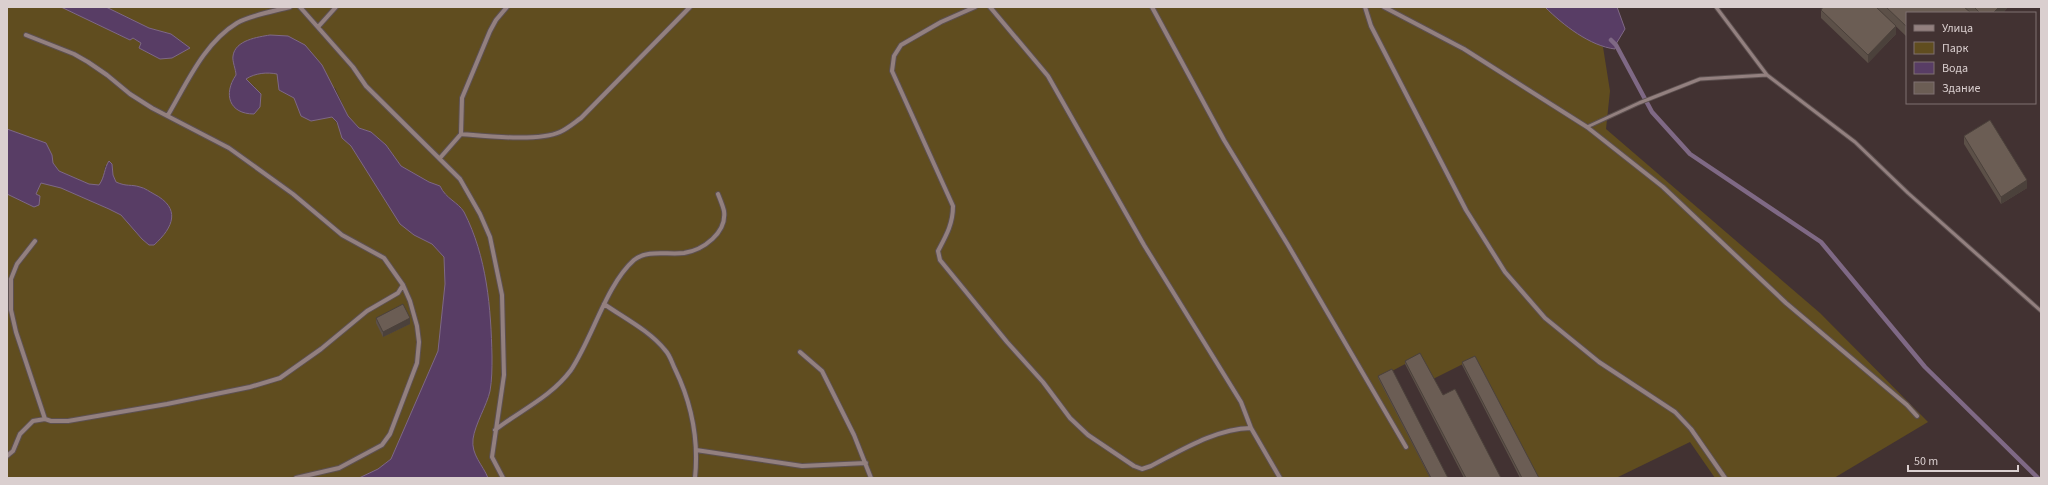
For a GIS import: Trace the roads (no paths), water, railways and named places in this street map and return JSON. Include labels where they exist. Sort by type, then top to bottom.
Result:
[{"type":"street","points":[[168,115],[204,54],[223,33],[238,22],[290,7]]},
{"type":"street","points":[[300,7],[353,67],[366,86],[460,179],[480,214],[490,237],[502,295],[504,375],[492,457],[503,478]]},
{"type":"street","points":[[318,27],[336,7]]},
{"type":"street","points":[[440,158],[461,134],[462,98],[490,31],[496,20],[507,7]]},
{"type":"street","points":[[461,134],[549,136],[560,132],[581,118],[690,7]]},
{"type":"street","points":[[975,7],[940,22],[901,45],[894,56],[892,65],[892,71],[953,206],[953,218],[949,230],[938,251],[940,260],[1006,342],[1043,382],[1070,418],[1088,434],[1134,466],[1142,469],[1218,434],[1238,429],[1251,428]]},
{"type":"street","points":[[990,7],[1048,76],[1144,245],[1241,402],[1251,428],[1280,478]]},
{"type":"street","points":[[1152,7],[1224,140],[1288,245],[1406,447]]},
{"type":"street","points":[[1365,7],[1371,26],[1455,190],[1505,272],[1545,318],[1599,362],[1675,412],[1691,429],[1725,478]]},
{"type":"street","points":[[1384,7],[1464,49],[1587,127],[1663,187],[1786,303],[1907,405],[1917,416]]},
{"type":"street","points":[[26,35],[74,54],[107,75],[130,94],[152,108],[229,148],[293,194],[342,235],[384,258],[403,285],[417,326],[419,342],[417,364],[390,434],[382,444],[339,468],[296,478]]},
{"type":"street","points":[[496,430],[537,403],[570,371],[587,344],[604,304],[620,276],[640,256],[656,253],[689,252],[704,245],[717,235],[723,223],[724,211],[718,194]]},
{"type":"street","points":[[35,242],[17,264],[11,279],[10,304],[16,332],[45,419]]},
{"type":"street","points":[[7,456],[12,451],[25,427],[32,421],[45,419],[51,422],[68,421],[250,388],[280,378],[321,349],[367,311],[398,293],[403,285]]},
{"type":"street","points":[[604,304],[647,334],[666,351],[689,400],[693,414],[696,450],[694,478]]},
{"type":"street","points":[[800,352],[822,371],[854,435],[871,478]]},
{"type":"street","points":[[696,450],[802,466],[866,463]]},
{"type":"lane","points":[[1716,7],[1768,74],[1855,142],[1914,198],[2041,311]]},
{"type":"lane","points":[[1587,127],[1639,103],[1700,79],[1768,74]]},
{"type":"water","points":[[61,7],[106,7],[149,28],[171,34],[190,48],[172,58],[160,59],[139,48],[141,43],[133,38],[130,40]]},
{"type":"water","points":[[1545,7],[1617,7],[1625,29],[1616,44],[1615,49],[1606,47],[1596,44],[1577,34]]},
{"type":"water","points":[[270,35],[288,36],[305,45],[322,65],[348,116],[359,128],[371,132],[386,145],[401,166],[429,182],[440,186],[445,194],[464,212],[478,247],[483,265],[489,301],[492,357],[491,383],[490,391],[478,421],[473,439],[474,450],[488,478],[359,478],[378,469],[391,459],[438,351],[445,284],[444,257],[432,244],[414,235],[400,224],[351,146],[342,138],[337,122],[332,117],[311,121],[301,116],[294,98],[279,90],[277,74],[269,73],[253,75],[246,79],[261,94],[260,107],[254,114],[239,111],[234,107],[229,96],[232,82],[236,75],[233,58],[235,51],[238,46],[248,40]]},
{"type":"water","points":[[7,129],[46,143],[52,155],[53,163],[59,171],[89,184],[99,185],[109,161],[112,164],[113,175],[116,182],[144,188],[163,199],[171,212],[172,218],[170,225],[154,245],[149,245],[121,215],[61,188],[41,183],[36,194],[40,196],[39,205],[34,207],[7,194]]},
{"type":"waterway","points":[[1611,40],[1616,45],[1652,112],[1690,154],[1821,242],[1925,367],[2038,478]]}]
